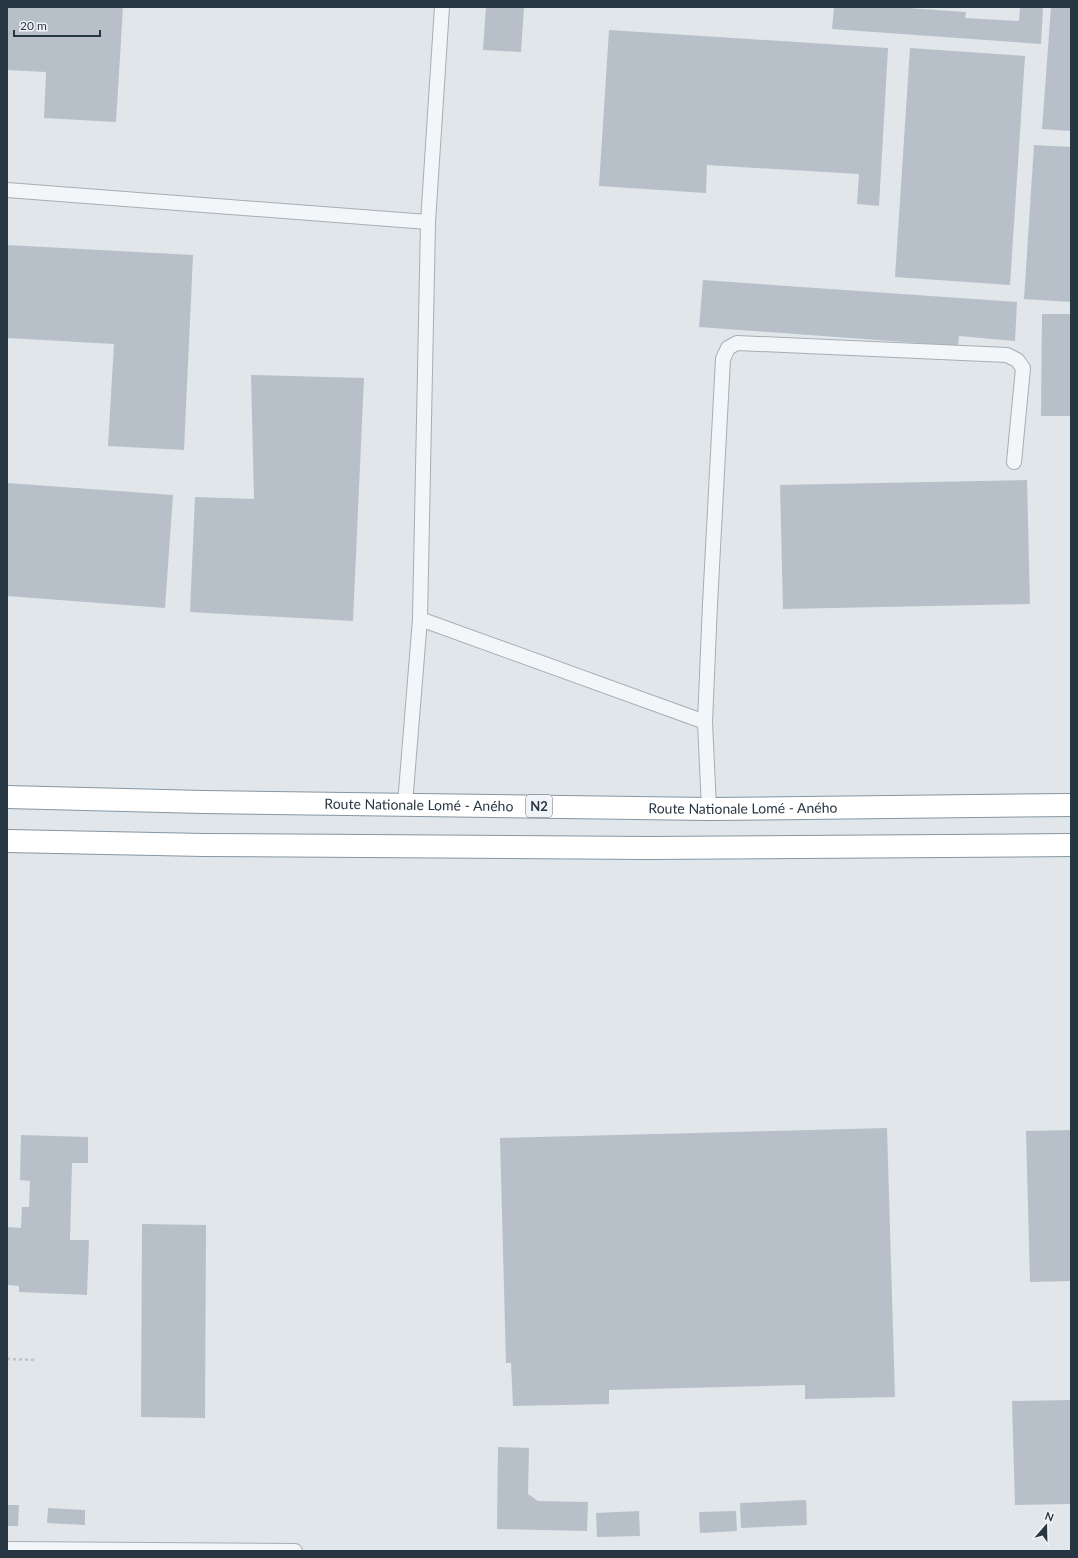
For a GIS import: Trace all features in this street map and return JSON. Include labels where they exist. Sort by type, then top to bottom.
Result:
[{"type":"highway","name":"Route Nationale Lomé - Aného","points":[[7,797],[196,802],[709,809],[1071,805]]},
{"type":"highway","points":[[7,841],[212,845],[640,848],[1071,845]]},
{"type":"lane","points":[[405,804],[420,619],[428,222],[442,7]]},
{"type":"lane","points":[[7,190],[428,222]]},
{"type":"lane","points":[[709,809],[705,722],[723,359],[728,348],[737,343],[1007,355],[1017,360],[1023,368],[1014,462]]},
{"type":"lane","points":[[420,619],[705,722]]},
{"type":"lane","points":[[7,1549],[295,1551]]},
{"type":"path","points":[[7,1359],[36,1360]]},
{"type":"building","points":[[7,7],[123,7],[116,122],[44,118],[46,72],[7,70]]},
{"type":"building","points":[[486,7],[524,7],[521,52],[483,50]]},
{"type":"building","points":[[834,7],[893,7],[966,12],[965,18],[1019,21],[1020,7],[1043,7],[1041,44],[832,29]]},
{"type":"building","points":[[1051,7],[1071,7],[1071,131],[1042,129]]},
{"type":"building","points":[[609,30],[888,48],[879,206],[857,204],[859,174],[707,165],[706,193],[599,186]]},
{"type":"building","points":[[910,48],[1025,56],[1010,285],[895,277]]},
{"type":"building","points":[[1034,145],[1071,147],[1071,302],[1024,299]]},
{"type":"building","points":[[7,245],[193,255],[184,450],[108,446],[114,344],[7,338]]},
{"type":"building","points":[[703,280],[1017,302],[1015,341],[959,336],[958,346],[699,327]]},
{"type":"building","points":[[1042,314],[1071,314],[1071,416],[1041,416]]},
{"type":"building","points":[[251,375],[364,378],[353,621],[190,612],[195,497],[254,499]]},
{"type":"building","points":[[1027,480],[1030,604],[783,609],[780,485]]},
{"type":"building","points":[[7,483],[173,495],[165,608],[7,596]]},
{"type":"building","points":[[887,1128],[895,1397],[805,1399],[805,1385],[609,1390],[609,1404],[513,1406],[511,1363],[506,1363],[500,1138]]},
{"type":"building","points":[[1071,1130],[1071,1281],[1030,1282],[1026,1131]]},
{"type":"building","points":[[21,1135],[88,1137],[88,1163],[72,1163],[70,1240],[89,1240],[87,1295],[19,1292],[19,1286],[7,1285],[7,1227],[21,1228],[22,1207],[29,1207],[30,1181],[20,1180]]},
{"type":"building","points":[[142,1224],[206,1225],[205,1418],[141,1417]]},
{"type":"building","points":[[1071,1400],[1071,1504],[1015,1505],[1012,1401]]},
{"type":"building","points":[[498,1447],[529,1448],[528,1494],[538,1501],[588,1502],[587,1531],[497,1529]]},
{"type":"building","points":[[806,1500],[807,1525],[741,1528],[740,1503]]},
{"type":"building","points":[[7,1505],[19,1505],[18,1526],[7,1526]]},
{"type":"building","points":[[48,1508],[85,1510],[85,1525],[47,1523]]},
{"type":"building","points":[[639,1511],[640,1536],[597,1537],[596,1513]]},
{"type":"building","points":[[736,1511],[737,1531],[700,1533],[699,1512]]}]
